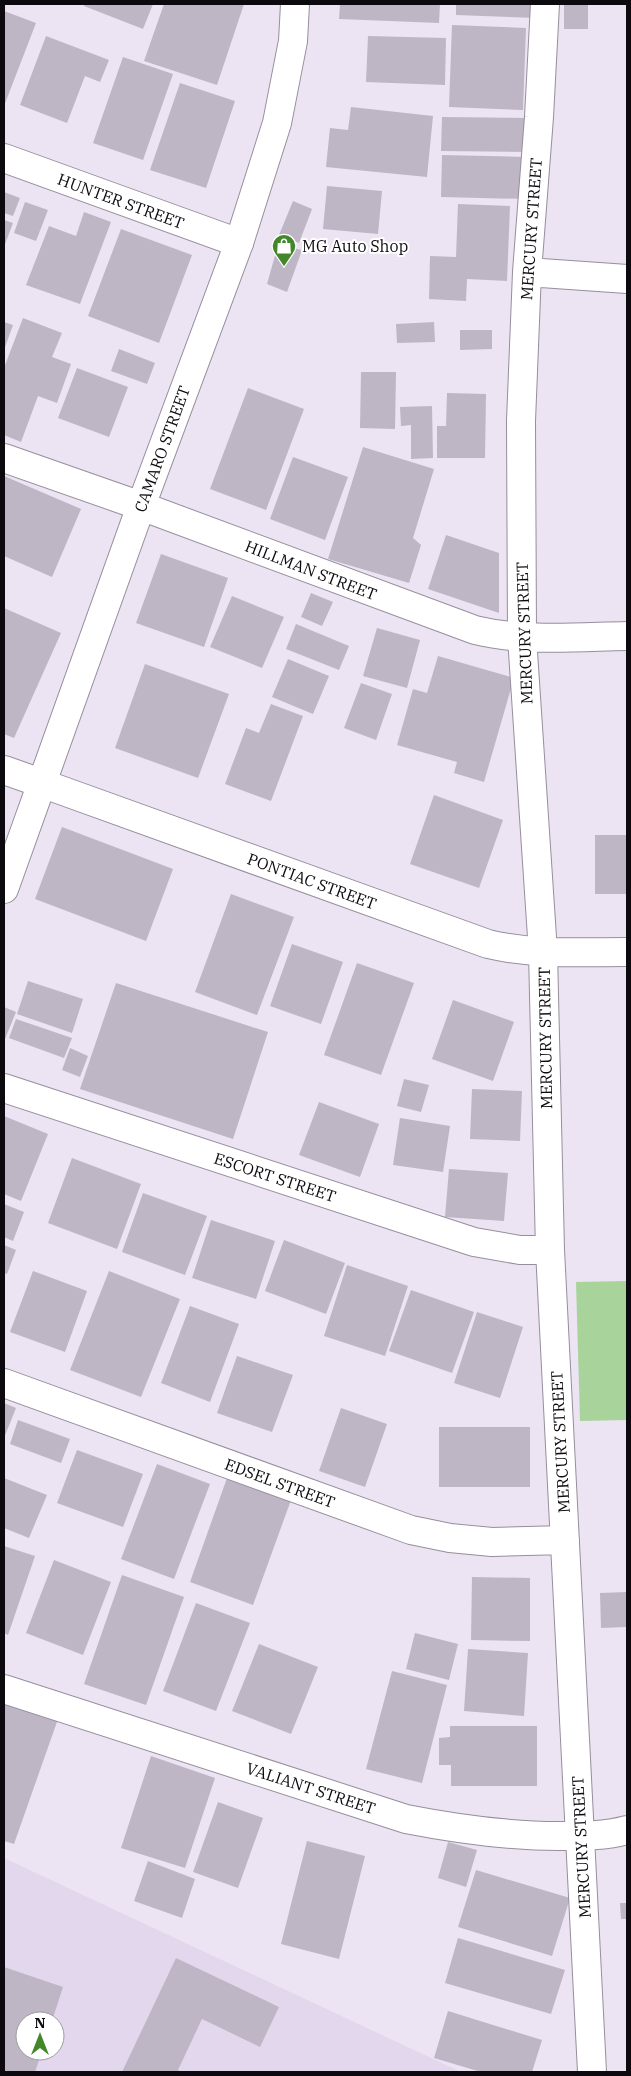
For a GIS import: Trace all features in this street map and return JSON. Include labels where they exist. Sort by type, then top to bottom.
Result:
[{"type":"street","name":"CAMARO STREET","points":[[4,889],[141,506],[239,243],[278,123],[293,41],[295,4]]},
{"type":"street","name":"MERCURY STREET","points":[[545,4],[539,117],[527,272],[521,422],[522,637],[543,952],[550,1250],[592,2072]]},
{"type":"street","name":"HUNTER STREET","points":[[4,158],[239,243]]},
{"type":"street","points":[[527,272],[627,279]]},
{"type":"street","name":"HILLMAN STREET","points":[[4,458],[141,506],[451,622],[497,635],[522,637],[627,636]]},
{"type":"street","name":"PONTIAC STREET","points":[[4,770],[488,944],[515,950],[543,952],[627,952]]},
{"type":"street","name":"ESCORT STREET","points":[[4,1088],[474,1242],[520,1250],[550,1250]]},
{"type":"street","name":"EDSEL STREET","points":[[4,1383],[411,1530],[450,1538],[492,1542],[565,1540]]},
{"type":"street","name":"VALIANT STREET","points":[[4,1689],[406,1818],[472,1831],[522,1836],[580,1836],[627,1830]]},
{"type":"shaded area","points":[[4,1858],[461,2072],[4,2072]]},
{"type":"green space","points":[[627,1281],[627,1420],[580,1421],[576,1282]]},
{"type":"building","points":[[85,4],[153,4],[143,29],[84,6]]},
{"type":"building","points":[[164,4],[244,4],[217,85],[144,61]]},
{"type":"building","points":[[340,4],[440,4],[439,23],[339,19]]},
{"type":"building","points":[[456,4],[536,4],[536,18],[456,15]]},
{"type":"building","points":[[564,4],[588,4],[588,29],[564,29]]},
{"type":"building","points":[[4,11],[36,23],[4,106]]},
{"type":"building","points":[[452,25],[526,28],[523,110],[449,107]]},
{"type":"building","points":[[46,36],[109,60],[100,82],[85,76],[67,123],[20,105]]},
{"type":"building","points":[[368,36],[446,38],[445,85],[366,82]]},
{"type":"building","points":[[123,57],[173,74],[143,160],[93,143]]},
{"type":"building","points":[[180,83],[235,101],[206,188],[150,170]]},
{"type":"building","points":[[351,107],[433,116],[427,177],[326,167],[330,128],[348,130]]},
{"type":"building","points":[[442,117],[526,118],[526,152],[441,151]]},
{"type":"building","points":[[442,155],[526,157],[525,199],[441,197]]},
{"type":"building","points":[[327,186],[382,191],[378,234],[323,229]]},
{"type":"building","points":[[4,192],[20,198],[13,216],[4,213]]},
{"type":"building","points":[[293,201],[312,209],[299,243],[279,235]]},
{"type":"building","points":[[25,202],[48,210],[36,241],[14,233]]},
{"type":"building","points":[[458,204],[510,206],[507,281],[467,279],[466,301],[429,299],[430,256],[456,257]]},
{"type":"building","points":[[84,212],[111,222],[80,304],[26,285],[49,226],[76,236]]},
{"type":"building","points":[[4,220],[13,223],[4,247]]},
{"type":"building","points":[[121,229],[192,255],[159,343],[88,316]]},
{"type":"building","name":"MG Auto Shop","points":[[278,245],[302,250],[287,292],[267,284]]},
{"type":"building","points":[[23,318],[62,333],[52,357],[71,364],[57,403],[38,396],[21,442],[4,435],[4,368]]},
{"type":"building","points":[[4,322],[13,325],[4,350]]},
{"type":"building","points":[[434,322],[435,342],[397,343],[396,324]]},
{"type":"building","points":[[460,330],[492,330],[492,349],[460,350]]},
{"type":"building","points":[[119,349],[155,363],[147,384],[111,371]]},
{"type":"building","points":[[77,368],[128,387],[109,437],[58,418]]},
{"type":"building","points":[[361,372],[396,372],[395,429],[360,428]]},
{"type":"building","points":[[248,388],[304,409],[266,510],[210,489]]},
{"type":"building","points":[[447,393],[486,394],[485,458],[437,458],[437,426],[446,426]]},
{"type":"building","points":[[432,406],[433,458],[411,459],[411,425],[401,426],[400,407]]},
{"type":"building","points":[[363,447],[434,469],[413,538],[421,545],[409,583],[328,559]]},
{"type":"building","points":[[293,457],[348,477],[325,540],[270,519]]},
{"type":"building","points":[[4,476],[81,509],[52,577],[4,556]]},
{"type":"building","points":[[446,535],[499,553],[499,613],[428,589]]},
{"type":"building","points":[[161,554],[228,578],[204,647],[136,623]]},
{"type":"building","points":[[311,593],[333,602],[322,626],[301,617]]},
{"type":"building","points":[[232,596],[284,617],[262,668],[210,647]]},
{"type":"building","points":[[4,608],[61,633],[14,738],[4,734]]},
{"type":"building","points":[[296,624],[349,646],[339,670],[286,649]]},
{"type":"building","points":[[377,628],[420,640],[407,688],[363,676]]},
{"type":"building","points":[[438,656],[514,678],[484,782],[454,773],[457,762],[397,745],[413,689],[427,693]]},
{"type":"building","points":[[288,659],[329,676],[313,714],[272,697]]},
{"type":"building","points":[[145,664],[229,694],[198,778],[115,748]]},
{"type":"building","points":[[361,683],[392,694],[376,740],[344,728]]},
{"type":"building","points":[[271,704],[303,716],[271,801],[225,784],[246,728],[259,733]]},
{"type":"building","points":[[434,795],[503,820],[479,888],[410,864]]},
{"type":"building","points":[[62,827],[173,869],[146,941],[35,899]]},
{"type":"building","points":[[595,835],[627,835],[627,894],[595,894]]},
{"type":"building","points":[[231,894],[294,917],[257,1015],[195,992]]},
{"type":"building","points":[[292,944],[343,962],[321,1024],[270,1006]]},
{"type":"building","points":[[357,963],[414,983],[381,1075],[324,1055]]},
{"type":"building","points":[[28,981],[83,999],[72,1033],[17,1014]]},
{"type":"building","points":[[116,983],[268,1032],[233,1139],[80,1089]]},
{"type":"building","points":[[453,1000],[514,1022],[493,1081],[432,1059]]},
{"type":"building","points":[[4,1007],[16,1012],[5,1039],[4,1038]]},
{"type":"building","points":[[16,1019],[72,1038],[64,1058],[9,1038]]},
{"type":"building","points":[[70,1048],[88,1056],[80,1077],[62,1070]]},
{"type":"building","points":[[404,1079],[429,1085],[421,1112],[397,1106]]},
{"type":"building","points":[[472,1089],[522,1091],[520,1141],[470,1139]]},
{"type":"building","points":[[319,1102],[379,1124],[360,1177],[299,1155]]},
{"type":"building","points":[[4,1116],[48,1134],[21,1201],[4,1194]]},
{"type":"building","points":[[400,1118],[450,1126],[443,1172],[393,1165]]},
{"type":"building","points":[[72,1158],[141,1184],[117,1249],[48,1223]]},
{"type":"building","points":[[449,1169],[508,1173],[504,1221],[445,1217]]},
{"type":"building","points":[[143,1193],[207,1216],[185,1275],[122,1252]]},
{"type":"building","points":[[4,1204],[24,1212],[13,1241],[4,1237]]},
{"type":"building","points":[[211,1220],[275,1241],[256,1299],[192,1278]]},
{"type":"building","points":[[284,1240],[345,1263],[326,1314],[265,1291]]},
{"type":"building","points":[[4,1245],[16,1250],[7,1274],[4,1273]]},
{"type":"building","points":[[347,1265],[408,1286],[385,1356],[324,1336]]},
{"type":"building","points":[[33,1271],[87,1291],[65,1352],[10,1332]]},
{"type":"building","points":[[109,1271],[180,1299],[141,1397],[70,1370]]},
{"type":"building","points":[[411,1290],[474,1312],[452,1373],[389,1351]]},
{"type":"building","points":[[190,1306],[239,1324],[210,1402],[161,1383]]},
{"type":"building","points":[[477,1312],[523,1327],[500,1398],[454,1383]]},
{"type":"building","points":[[237,1356],[293,1375],[272,1432],[217,1413]]},
{"type":"building","points":[[4,1403],[16,1408],[4,1438]]},
{"type":"building","points":[[341,1408],[387,1424],[365,1487],[319,1471]]},
{"type":"building","points":[[18,1420],[70,1439],[61,1463],[10,1444]]},
{"type":"building","points":[[439,1427],[530,1427],[530,1487],[439,1487]]},
{"type":"building","points":[[77,1450],[143,1474],[123,1527],[57,1503]]},
{"type":"building","points":[[157,1464],[210,1484],[174,1579],[121,1559]]},
{"type":"building","points":[[4,1478],[47,1495],[29,1538],[4,1528]]},
{"type":"building","points":[[227,1478],[291,1500],[253,1605],[190,1582]]},
{"type":"building","points":[[4,1546],[35,1556],[8,1635],[4,1633]]},
{"type":"building","points":[[54,1560],[111,1582],[83,1655],[26,1633]]},
{"type":"building","points":[[122,1575],[184,1597],[146,1705],[84,1684]]},
{"type":"building","points":[[472,1577],[530,1578],[530,1641],[471,1640]]},
{"type":"building","points":[[627,1592],[627,1627],[601,1628],[600,1593]]},
{"type":"building","points":[[196,1603],[250,1623],[216,1711],[163,1691]]},
{"type":"building","points":[[415,1633],[458,1644],[449,1680],[406,1669]]},
{"type":"building","points":[[259,1644],[318,1667],[291,1734],[232,1711]]},
{"type":"building","points":[[468,1649],[528,1653],[524,1716],[464,1711]]},
{"type":"building","points":[[392,1671],[447,1685],[422,1783],[366,1769]]},
{"type":"building","points":[[4,1700],[58,1719],[14,1844],[4,1841]]},
{"type":"building","points":[[450,1726],[537,1726],[537,1786],[451,1786],[451,1765],[439,1765],[439,1738],[450,1737]]},
{"type":"building","points":[[151,1756],[215,1778],[185,1868],[121,1848]]},
{"type":"building","points":[[218,1802],[263,1818],[238,1888],[193,1872]]},
{"type":"building","points":[[307,1841],[365,1856],[339,1959],[281,1944]]},
{"type":"building","points":[[448,1842],[477,1850],[466,1887],[438,1878]]},
{"type":"building","points":[[148,1861],[195,1879],[182,1918],[134,1901]]},
{"type":"building","points":[[476,1870],[570,1898],[552,1956],[458,1927]]},
{"type":"building","points":[[620,1903],[627,1903],[627,1919],[621,1919]]},
{"type":"building","points":[[458,1938],[565,1970],[551,2014],[445,1983]]},
{"type":"building","points":[[176,1958],[279,2007],[260,2047],[202,2019],[178,2070],[182,2072],[122,2072]]},
{"type":"building","points":[[4,1967],[63,1987],[55,2011],[15,2011],[15,2061],[39,2061],[35,2072],[4,2072]]},
{"type":"building","points":[[448,2011],[542,2040],[532,2072],[481,2072],[434,2058]]},
{"type":"place","name":"MG Auto Shop","points":[[284,267]]}]
